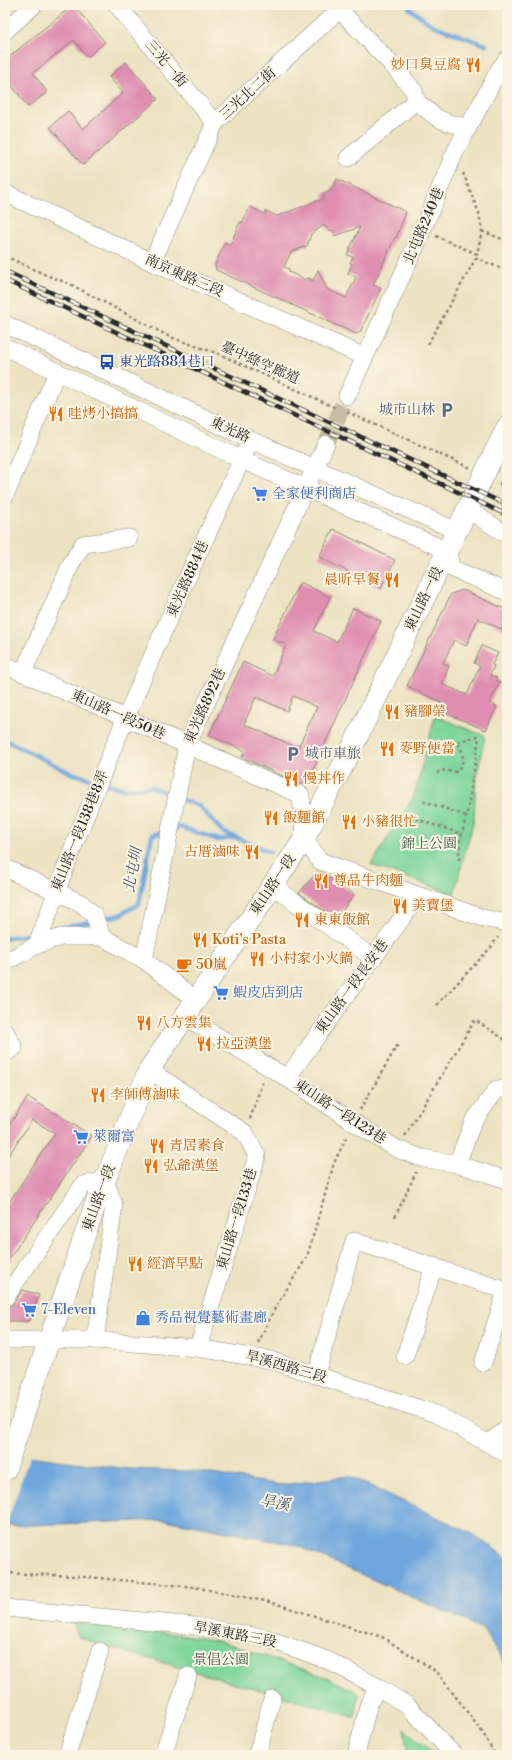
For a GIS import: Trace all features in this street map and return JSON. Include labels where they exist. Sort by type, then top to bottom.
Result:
[{"type":"main road","name":"東山路一段","points":[[5,1470],[104,1180],[149,1070],[304,839],[351,750],[507,426]]},
{"type":"street","points":[[5,30],[34,5]]},
{"type":"street","name":"三光一街","points":[[117,5],[216,123]]},
{"type":"street","points":[[337,8],[394,67],[414,91],[416,101],[437,118],[449,124],[467,128]]},
{"type":"street","name":"三光北二街","points":[[152,262],[216,123],[337,8]]},
{"type":"street","name":"北屯路240巷","points":[[342,405],[378,332],[455,152],[499,70],[507,59]]},
{"type":"street","points":[[348,158],[416,101]]},
{"type":"street","name":"南京東路三段","points":[[5,193],[152,262],[365,357]]},
{"type":"street","name":"東光路","points":[[5,324],[251,440],[457,531]]},
{"type":"street","name":"東光路","points":[[5,347],[242,460],[448,551]]},
{"type":"street","points":[[5,496],[57,372]]},
{"type":"street","name":"東光路884巷","points":[[125,717],[251,440]]},
{"type":"street","name":"東光路892巷","points":[[144,960],[186,745],[326,444]]},
{"type":"street","points":[[467,509],[507,535]]},
{"type":"street","points":[[23,673],[71,564],[83,544],[129,538]]},
{"type":"street","points":[[448,551],[451,568],[507,592]]},
{"type":"street","name":"東山路一段50巷","points":[[5,665],[301,795],[304,839]]},
{"type":"street","name":"東山路一段138巷8弄","points":[[36,944],[125,717]]},
{"type":"street","points":[[304,839],[320,861],[482,918],[503,929]]},
{"type":"street","points":[[5,868],[81,903],[94,915],[102,937],[61,937],[36,944],[5,962]]},
{"type":"street","points":[[273,886],[373,958]]},
{"type":"street","name":"東山路一段長安巷","points":[[287,1078],[418,896]]},
{"type":"street","name":"東山路一段123巷","points":[[102,937],[144,960],[190,1008],[267,1066],[397,1149],[422,1158],[457,1164],[507,1180]]},
{"type":"street","points":[[5,1031],[14,1048],[5,1053]]},
{"type":"street","name":"東山路一段133巷","points":[[149,1070],[245,1133],[257,1156],[198,1348]]},
{"type":"street","points":[[457,1164],[474,1122],[497,1089],[507,1089]]},
{"type":"street","points":[[5,1298],[83,1185],[104,1180],[114,1205],[95,1340]]},
{"type":"street","points":[[316,1375],[354,1241],[507,1291],[483,1363]]},
{"type":"street","points":[[405,1356],[434,1266]]},
{"type":"street","name":"旱溪西路三段","points":[[5,1340],[95,1340],[198,1348],[270,1360],[436,1414],[507,1454]]},
{"type":"street","points":[[488,1443],[507,1429]]},
{"type":"street","name":"旱溪東路三段","points":[[5,1608],[188,1625],[266,1638],[327,1660],[378,1687],[408,1706],[454,1755]]},
{"type":"street","points":[[67,1755],[100,1651]]},
{"type":"street","points":[[163,1755],[188,1676]]},
{"type":"street","points":[[356,1755],[369,1702],[378,1687]]},
{"type":"street","points":[[257,1755],[272,1699]]},
{"type":"path","points":[[428,344],[476,258],[482,231],[479,213],[455,152]]},
{"type":"path","points":[[422,230],[477,254]]},
{"type":"path","points":[[482,231],[507,242]]},
{"type":"path","name":"臺中綠空廊道","points":[[5,256],[76,287],[170,337],[219,354],[342,405],[419,446],[456,460],[507,488]]},
{"type":"path","points":[[476,258],[507,271]]},
{"type":"path","points":[[436,773],[440,770],[455,772],[460,768],[464,758],[457,742],[476,736],[479,737],[467,816],[462,834],[459,861]]},
{"type":"path","points":[[424,801],[467,816]]},
{"type":"path","points":[[410,817],[462,834]]},
{"type":"path","points":[[437,1005],[491,947],[503,929]]},
{"type":"path","points":[[397,1149],[475,1020],[507,1041]]},
{"type":"path","points":[[251,1356],[275,1308],[307,1257],[334,1163],[353,1122],[398,1044]]},
{"type":"path","points":[[245,1133],[267,1066]]},
{"type":"path","points":[[395,1217],[422,1158]]},
{"type":"green space","name":"錦上公園","points":[[435,716],[485,736],[476,779],[474,819],[454,894],[371,865],[414,796]]},
{"type":"green space","name":"景倡公園","points":[[73,1623],[185,1635],[227,1643],[323,1676],[353,1690],[359,1694],[355,1717],[93,1643],[79,1637]]},
{"type":"green space","points":[[404,1729],[436,1755],[408,1755]]},
{"type":"water","name":"旱溪","points":[[5,1453],[128,1469],[193,1471],[282,1485],[349,1476],[473,1534],[507,1558],[507,1666],[482,1629],[295,1545],[165,1520],[5,1526]]},
{"type":"pier","points":[[5,1451],[30,1455],[5,1528]]},
{"type":"building","points":[[73,5],[105,42],[87,57],[74,40],[33,73],[47,92],[28,107],[5,77],[5,60]]},
{"type":"building","points":[[126,62],[158,99],[83,165],[50,127],[68,111],[83,129],[123,93],[109,77]]},
{"type":"building","points":[[337,179],[406,212],[396,238],[395,237],[373,285],[381,288],[360,332],[356,334],[216,270],[215,265],[225,242],[230,245],[240,222],[242,223],[250,207],[265,214],[266,211],[277,216],[325,198],[323,194],[331,191]],"holes":[[[324,225],[330,231],[333,230],[335,236],[360,227],[347,255],[353,257],[348,273],[356,277],[346,298],[327,289],[318,270],[313,281],[308,278],[306,280],[289,272],[289,269],[284,267],[291,252],[307,246],[311,234]]]},
{"type":"building","points":[[333,529],[395,560],[381,588],[319,557]]},
{"type":"building","points":[[300,582],[330,597],[314,631],[337,642],[353,608],[381,621],[307,783],[300,784],[242,757],[245,751],[209,735],[243,662],[273,676],[286,645],[273,639]],"holes":[[[293,696],[317,707],[298,748],[244,724],[256,697],[287,711]]]},
{"type":"building","points":[[463,590],[507,610],[507,632],[478,618],[466,646],[454,640],[443,663],[449,666],[442,684],[467,695],[480,666],[474,663],[482,646],[498,653],[492,665],[494,666],[490,675],[497,678],[496,680],[500,682],[489,703],[497,706],[486,730],[438,710],[442,703],[407,686],[451,594]]},
{"type":"building","points":[[316,873],[335,880],[354,895],[336,919],[299,893]]},
{"type":"building","points":[[28,1097],[92,1136],[5,1265],[5,1208],[55,1133],[32,1120],[5,1161],[5,1131]]},
{"type":"building","points":[[23,1290],[39,1295],[30,1321],[5,1321],[5,1308],[13,1304]]},
{"type":"waterway","points":[[408,5],[410,9],[432,25],[486,45]]},
{"type":"waterway","name":"北屯圳","points":[[5,740],[71,773],[124,789],[152,787],[174,796]]},
{"type":"waterway","name":"北屯圳","points":[[180,799],[199,806],[223,832],[270,852]]},
{"type":"waterway","name":"北屯圳","points":[[174,829],[180,827],[219,840],[236,837]]},
{"type":"waterway","name":"北屯圳","points":[[100,919],[120,915],[139,904],[152,835],[167,831]]},
{"type":"waterway","name":"北屯圳","points":[[47,931],[93,921]]},
{"type":"waterway","name":"北屯圳","points":[[5,938],[36,934]]},
{"type":"tunnel","points":[[326,444],[347,396]]},
{"type":"railway","points":[[5,271],[507,505]]},
{"type":"railway","points":[[5,280],[507,515]]},
{"type":"place","name":"妙口臭豆腐","points":[[473,65]]},
{"type":"place","name":"東光路884巷口","points":[[107,362]]},
{"type":"place","name":"城市山林","points":[[447,410]]},
{"type":"place","name":"哇烤小搞搞","points":[[56,414]]},
{"type":"place","name":"全家便利商店","points":[[260,494]]},
{"type":"place","name":"晨昕早餐","points":[[392,580]]},
{"type":"place","name":"豬腳榮","points":[[392,712]]},
{"type":"place","name":"麥野便當","points":[[387,749]]},
{"type":"place","name":"城市車旅","points":[[293,754]]},
{"type":"place","name":"慢丼作","points":[[291,779]]},
{"type":"place","name":"飯麵館","points":[[271,818]]},
{"type":"place","name":"小豬很忙","points":[[349,822]]},
{"type":"place","name":"古厝滷味","points":[[252,852]]},
{"type":"place","name":"尊品牛肉麵","points":[[321,881]]},
{"type":"place","name":"美寶堡","points":[[400,906]]},
{"type":"place","name":"東東飯館","points":[[302,920]]},
{"type":"place","name":"Koti's Pasta","points":[[200,940]]},
{"type":"place","name":"小村家小火鍋","points":[[257,959]]},
{"type":"place","name":"50嵐","points":[[184,965]]},
{"type":"place","name":"蝦皮店到店","points":[[221,993]]},
{"type":"place","name":"八方雲集","points":[[144,1023]]},
{"type":"place","name":"拉亞漢堡","points":[[204,1044]]},
{"type":"place","name":"李師傅滷味","points":[[98,1095]]},
{"type":"place","name":"萊爾富","points":[[81,1137]]},
{"type":"place","name":"青居素食","points":[[157,1146]]},
{"type":"place","name":"弘爺漢堡","points":[[151,1166]]},
{"type":"place","name":"經濟早點","points":[[135,1264]]},
{"type":"place","name":"7-Eleven","points":[[29,1310]]},
{"type":"place","name":"秀品視覺藝術畫廊","points":[[143,1318]]}]
